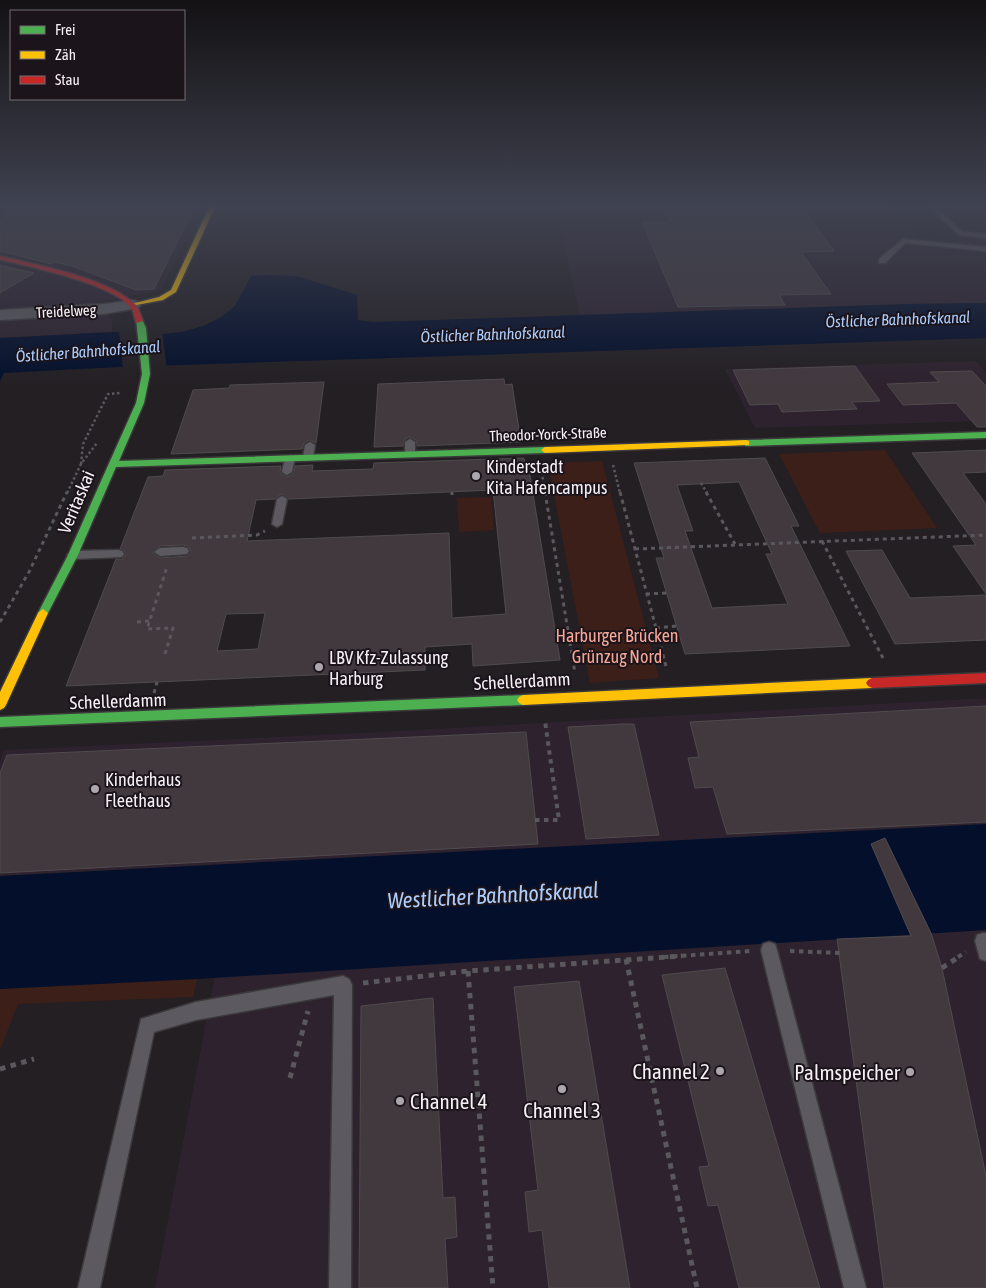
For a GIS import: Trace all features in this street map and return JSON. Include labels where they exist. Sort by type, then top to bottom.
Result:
[{"type":"street","points":[[41,267],[104,289],[133,306],[161,299],[174,291],[185,267]]},
{"type":"street","name":"Treidelweg","points":[[0,315],[133,306]]},
{"type":"street","name":"Veritaskai","points":[[0,705],[46,606],[73,555],[140,403],[145,386],[146,371],[142,328],[133,306]]},
{"type":"street","name":"Theodor-Yorck-Straße","points":[[112,464],[986,434]]},
{"type":"street","name":"Schellerdamm","points":[[0,722],[147,717],[986,678]]},
{"type":"lane","points":[[410,442],[410,454]]},
{"type":"lane","points":[[308,458],[310,445]]},
{"type":"lane","points":[[287,472],[290,458]]},
{"type":"lane","points":[[277,524],[282,499]]},
{"type":"lane","points":[[73,555],[118,554]]},
{"type":"lane","points":[[769,950],[854,1288]]},
{"type":"lane","points":[[89,1288],[148,1025],[196,1011],[343,985],[340,1288]]},
{"type":"path","points":[[0,622],[29,572],[54,523],[81,464],[83,444],[108,394],[122,393]]},
{"type":"path","points":[[608,447],[646,594],[674,692]]},
{"type":"path","points":[[538,450],[579,696]]},
{"type":"path","points":[[701,483],[736,544]]},
{"type":"path","points":[[187,538],[257,536],[277,524]]},
{"type":"path","points":[[635,549],[986,535]]},
{"type":"path","points":[[822,541],[896,683]]},
{"type":"path","points":[[165,654],[173,628],[147,629],[172,552]]},
{"type":"path","points":[[646,594],[667,593]]},
{"type":"path","points":[[137,622],[149,621]]},
{"type":"path","points":[[656,628],[677,626]]},
{"type":"path","points":[[535,820],[559,820],[542,698]]},
{"type":"path","points":[[942,968],[985,945]]},
{"type":"path","points":[[343,985],[468,971],[626,959],[769,950],[840,953]]},
{"type":"path","points":[[626,959],[696,1288]]},
{"type":"path","points":[[468,971],[493,1288]]},
{"type":"path","points":[[290,1078],[313,991]]},
{"type":"path","points":[[0,1069],[34,1059]]},
{"type":"shaded area","points":[[0,267],[172,267],[161,290],[100,302],[112,321],[112,332],[0,338]]},
{"type":"shaded area","points":[[569,267],[986,267],[986,303],[580,315]]},
{"type":"shaded area","points":[[976,361],[986,373],[986,421],[755,428],[725,369]]},
{"type":"shaded area","points":[[986,698],[986,1288],[155,1288],[236,865],[0,876],[0,762],[4,750],[381,732]]},
{"type":"green space","points":[[885,450],[937,528],[820,533],[779,454]]},
{"type":"green space","name":"Harburger Brücken Grünzug Nord","points":[[602,461],[659,678],[590,683],[548,463]]},
{"type":"green space","points":[[491,497],[494,530],[459,532],[457,498]]},
{"type":"green space","points":[[197,979],[193,997],[18,1004],[0,1050],[0,989]]},
{"type":"water","name":"Östlicher Bahnhofskanal","points":[[251,276],[297,276],[357,295],[358,320],[373,322],[986,303],[986,338],[119,367],[4,373],[0,381],[0,338],[112,332],[164,334],[182,332],[203,326],[221,317],[235,306]]},
{"type":"water","name":"Westlicher Bahnhofskanal","points":[[986,824],[986,930],[197,979],[0,989],[0,876]]},
{"type":"pier","points":[[119,331],[162,332],[167,368],[123,369]]},
{"type":"building","points":[[0,267],[34,273],[0,293]]},
{"type":"building","points":[[75,267],[165,267],[154,289],[136,290]]},
{"type":"building","points":[[661,267],[812,267],[831,294],[779,295],[785,305],[678,307]]},
{"type":"building","points":[[855,366],[880,401],[852,402],[857,409],[782,412],[778,404],[750,405],[733,370]]},
{"type":"building","points":[[972,371],[986,386],[986,427],[977,427],[956,403],[903,405],[887,384],[939,382],[930,372]]},
{"type":"building","points":[[504,379],[505,385],[512,384],[521,442],[417,446],[416,440],[409,437],[404,440],[403,446],[374,447],[378,384]]},
{"type":"building","points":[[324,382],[316,443],[309,440],[304,443],[302,449],[171,454],[193,390],[229,388],[230,385]]},
{"type":"building","points":[[986,450],[986,472],[963,473],[986,504],[986,594],[953,546],[976,545],[912,453]]},
{"type":"building","points":[[524,458],[525,463],[528,463],[560,660],[473,666],[472,644],[425,647],[425,670],[66,686],[116,559],[122,559],[126,555],[124,550],[120,549],[148,477],[163,476],[165,470],[281,466],[280,473],[288,477],[294,472],[295,466],[313,465],[312,471],[373,469],[374,463]],"holes":[[[493,490],[506,614],[452,618],[449,533],[247,541],[256,500],[275,499],[281,494],[289,499]],[[183,545],[191,550],[187,556],[160,558],[152,553],[160,546]],[[265,613],[258,649],[217,651],[226,614]]]},
{"type":"building","points":[[765,458],[799,526],[791,526],[850,646],[685,654],[656,558],[664,558],[634,463]],"holes":[[[739,482],[772,554],[766,554],[788,604],[712,608],[685,531],[693,531],[677,485]]]},
{"type":"building","points":[[882,550],[910,598],[986,595],[986,640],[895,644],[846,551]]},
{"type":"building","points":[[986,706],[986,822],[727,834],[713,787],[695,788],[688,758],[699,757],[690,722]]},
{"type":"building","points":[[634,724],[659,835],[586,839],[568,727]]},
{"type":"building","points":[[526,732],[538,844],[0,873],[0,773],[7,755]]},
{"type":"building","name":"Palmspeicher","points":[[885,838],[931,933],[942,968],[986,1176],[986,1288],[884,1288],[837,939],[911,936],[871,844]]},
{"type":"building","name":"Channel 2","points":[[725,968],[820,1288],[739,1288],[718,1205],[708,1206],[699,1167],[709,1166],[662,975]]},
{"type":"building","name":"Channel 3","points":[[579,981],[630,1288],[549,1288],[542,1230],[529,1232],[525,1192],[538,1190],[514,987]]},
{"type":"building","name":"Channel 4","points":[[433,998],[443,1198],[455,1197],[457,1237],[445,1239],[448,1288],[359,1288],[361,1006]]},
{"type":"traffic: fast","points":[[43,613],[73,555],[140,403],[146,374],[142,328],[139,321]]},
{"type":"traffic: fast","points":[[746,443],[986,435]]},
{"type":"traffic: fast","points":[[112,464],[545,450]]},
{"type":"traffic: fast","points":[[0,722],[523,700]]},
{"type":"traffic: slow","points":[[133,305],[161,299],[174,291],[185,267]]},
{"type":"traffic: slow","points":[[545,450],[746,443]]},
{"type":"traffic: slow","points":[[0,705],[43,613]]},
{"type":"traffic: slow","points":[[523,700],[872,683]]},
{"type":"traffic: jam","points":[[40,267],[86,281],[118,295],[133,305],[139,321]]},
{"type":"traffic: jam","points":[[872,683],[986,678]]},
{"type":"place","name":"Kinderstadt Kita Hafencampus","points":[[476,476]]},
{"type":"place","name":"LBV Kfz-Zulassung Harburg","points":[[319,667]]},
{"type":"place","name":"Kinderhaus Fleethaus","points":[[95,789]]},
{"type":"place","name":"Channel 2","points":[[720,1071]]},
{"type":"place","name":"Palmspeicher","points":[[910,1072]]},
{"type":"place","name":"Channel 3","points":[[562,1089]]},
{"type":"place","name":"Channel 4","points":[[400,1101]]}]
